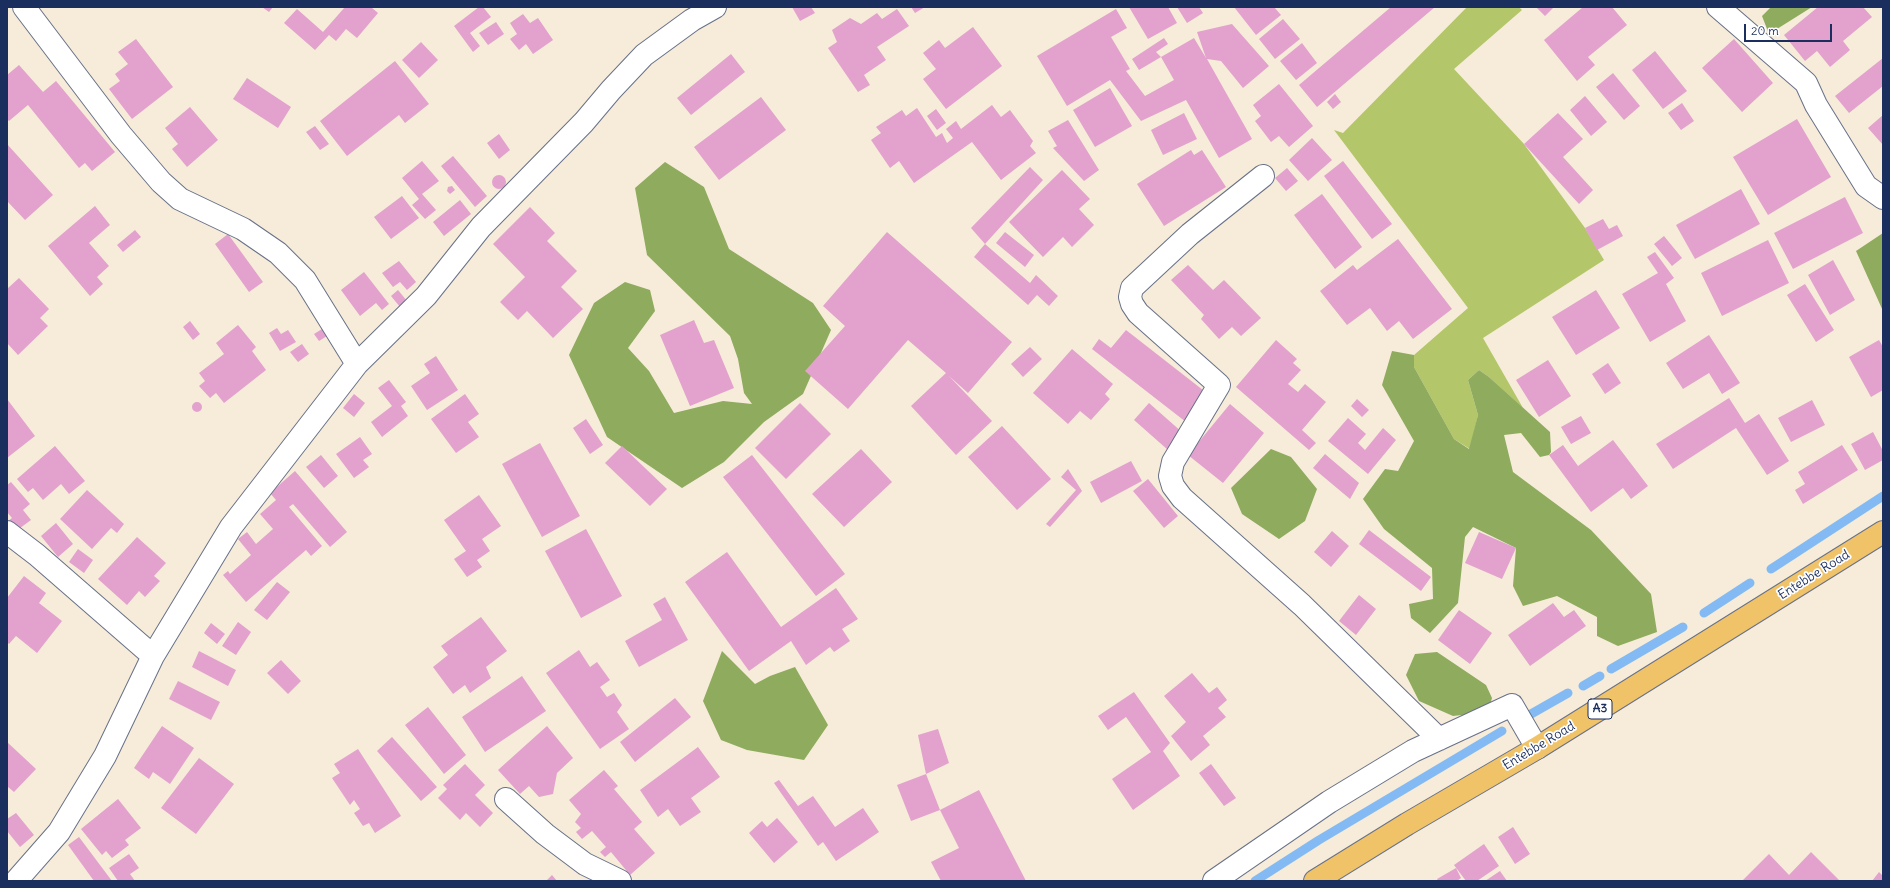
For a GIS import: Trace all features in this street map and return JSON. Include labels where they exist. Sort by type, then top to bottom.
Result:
[{"type":"main road","name":"Entebbe Road","points":[[1315,881],[1407,824],[1537,748],[1883,532]]},
{"type":"street","points":[[24,7],[121,135],[161,182],[180,199],[243,229],[278,253],[305,280],[357,364]]},
{"type":"street","points":[[16,881],[63,826],[105,756],[153,656],[231,527],[357,364],[426,296],[481,227],[584,122],[611,90],[644,55],[692,20],[715,7]]},
{"type":"street","points":[[1718,7],[1806,83],[1816,105],[1866,186],[1883,198]]},
{"type":"street","points":[[1263,176],[1190,234],[1132,288],[1130,297],[1132,304],[1138,313],[1219,385],[1173,462],[1170,476],[1173,486],[1182,498],[1302,605],[1439,739]]},
{"type":"street","points":[[7,532],[37,555],[153,656]]},
{"type":"street","points":[[1214,881],[1329,802],[1413,751],[1512,705],[1537,748]]},
{"type":"street","points":[[506,799],[545,834],[585,864],[620,881]]},
{"type":"green space","points":[[1467,7],[1519,7],[1522,10],[1454,69],[1524,144],[1585,228],[1604,260],[1483,338],[1523,408],[1489,377],[1479,370],[1468,380],[1478,415],[1470,449],[1454,439],[1414,367],[1414,355],[1468,308],[1334,130],[1343,133]]},
{"type":"green space","points":[[1771,7],[1812,7],[1769,34],[1762,16]]},
{"type":"green space","points":[[665,162],[704,187],[729,249],[813,303],[831,330],[803,394],[764,422],[724,462],[682,488],[607,437],[569,355],[594,303],[625,282],[650,290],[655,311],[628,348],[649,371],[674,413],[723,401],[752,404],[744,393],[738,359],[730,336],[647,255],[635,188]]},
{"type":"green space","points":[[1883,233],[1883,311],[1856,251]]},
{"type":"green space","points":[[1392,351],[1414,355],[1414,367],[1454,439],[1469,449],[1478,415],[1468,380],[1479,370],[1489,377],[1550,432],[1551,452],[1549,455],[1540,457],[1521,433],[1504,435],[1513,472],[1591,530],[1651,594],[1657,632],[1618,646],[1597,636],[1597,617],[1557,596],[1523,606],[1513,586],[1516,548],[1473,527],[1465,537],[1458,603],[1430,633],[1411,618],[1409,604],[1433,599],[1432,568],[1384,529],[1363,499],[1385,469],[1398,471],[1414,441],[1382,385]]},
{"type":"green space","points":[[1271,449],[1291,457],[1317,489],[1305,521],[1279,539],[1242,514],[1231,488]]},
{"type":"green space","points":[[722,651],[755,684],[770,676],[795,667],[828,725],[804,760],[747,750],[721,740],[703,701]]},
{"type":"green space","points":[[1437,652],[1486,685],[1492,698],[1488,712],[1453,716],[1419,701],[1406,675],[1415,654]]},
{"type":"building","points":[[262,7],[273,7],[269,12]]},
{"type":"building","points":[[345,7],[371,7],[378,13],[357,38],[346,29],[336,41],[329,35],[315,50],[284,23],[297,9],[323,32]]},
{"type":"building","points":[[479,7],[483,7],[491,17],[470,33],[480,46],[473,52],[454,26]]},
{"type":"building","points":[[792,7],[811,7],[815,13],[800,21]]},
{"type":"building","points":[[911,7],[925,7],[915,13]]},
{"type":"building","points":[[1129,7],[1168,7],[1177,23],[1148,39]]},
{"type":"building","points":[[1177,7],[1199,7],[1203,13],[1187,23]]},
{"type":"building","points":[[1234,7],[1274,7],[1281,15],[1256,35]]},
{"type":"building","points":[[1391,7],[1435,7],[1317,107],[1299,85]]},
{"type":"building","points":[[1536,7],[1554,7],[1545,16]]},
{"type":"building","points":[[1583,7],[1612,7],[1627,25],[1588,57],[1595,65],[1577,81],[1544,40]]},
{"type":"building","points":[[1818,7],[1863,7],[1872,17],[1843,41],[1850,50],[1830,67],[1817,51],[1805,61],[1784,35]]},
{"type":"building","points":[[897,9],[909,26],[877,47],[886,60],[864,75],[870,85],[858,92],[828,48],[837,42],[832,30],[850,18],[861,24],[877,13],[882,19]]},
{"type":"building","points":[[1116,9],[1127,28],[1111,37],[1130,69],[1126,71],[1145,96],[1174,80],[1161,57],[1194,38],[1206,58],[1197,32],[1232,24],[1269,66],[1243,88],[1221,61],[1207,59],[1252,139],[1219,158],[1186,100],[1141,121],[1110,80],[1067,106],[1037,56]]},
{"type":"building","points":[[523,14],[530,23],[538,18],[553,40],[533,54],[526,44],[519,50],[510,39],[517,34],[510,23]]},
{"type":"building","points":[[1283,19],[1300,39],[1275,59],[1259,39]]},
{"type":"building","points":[[496,22],[504,34],[488,45],[479,33]]},
{"type":"building","points":[[973,27],[1002,66],[946,109],[923,79],[936,69],[923,53],[939,40],[945,48]]},
{"type":"building","points":[[1164,38],[1168,44],[1156,52],[1161,57],[1139,70],[1132,59]]},
{"type":"building","points":[[136,39],[173,87],[132,119],[109,89],[120,81],[115,74],[128,64],[118,52]]},
{"type":"building","points":[[1734,39],[1773,83],[1742,112],[1702,68]]},
{"type":"building","points":[[421,42],[438,60],[419,78],[402,60]]},
{"type":"building","points":[[1302,43],[1317,63],[1296,80],[1280,61]]},
{"type":"building","points":[[1655,51],[1687,91],[1663,109],[1632,70]]},
{"type":"building","points":[[731,54],[745,72],[691,115],[677,98]]},
{"type":"building","points":[[1883,58],[1883,86],[1849,113],[1835,96]]},
{"type":"building","points":[[395,61],[429,104],[405,123],[399,115],[347,156],[320,121]]},
{"type":"building","points":[[19,65],[43,92],[56,81],[115,152],[92,171],[85,163],[79,168],[28,105],[9,121],[7,119],[7,75]]},
{"type":"building","points":[[1613,73],[1640,106],[1624,120],[1596,87]]},
{"type":"building","points":[[247,78],[291,107],[278,128],[233,99]]},
{"type":"building","points":[[1279,84],[1313,126],[1289,147],[1279,136],[1271,142],[1255,121],[1261,116],[1253,105]]},
{"type":"building","points":[[1110,88],[1132,126],[1095,147],[1073,110]]},
{"type":"building","points":[[1335,94],[1341,102],[1333,109],[1327,102]]},
{"type":"building","points":[[1585,96],[1607,122],[1591,136],[1570,110]]},
{"type":"building","points":[[761,97],[786,130],[719,180],[694,147]]},
{"type":"building","points":[[1682,103],[1694,121],[1681,130],[1668,113]]},
{"type":"building","points":[[992,105],[1001,117],[1010,110],[1033,141],[1030,146],[1036,153],[1001,180],[972,142],[914,183],[899,161],[890,168],[871,140],[881,133],[876,127],[902,110],[906,116],[917,108],[936,137],[942,133],[947,143],[953,138],[946,129],[956,121],[961,129]]},
{"type":"building","points":[[190,107],[218,140],[187,167],[172,149],[178,144],[165,128]]},
{"type":"building","points":[[936,109],[946,123],[937,130],[927,116]]},
{"type":"building","points":[[1184,113],[1197,139],[1163,155],[1151,130]]},
{"type":"building","points":[[1558,113],[1583,139],[1563,157],[1593,190],[1579,204],[1524,144]]},
{"type":"building","points":[[1883,115],[1883,145],[1868,128]]},
{"type":"building","points":[[1797,119],[1831,177],[1768,215],[1733,157]]},
{"type":"building","points":[[1068,120],[1099,170],[1084,181],[1053,148],[1057,146],[1048,131]]},
{"type":"building","points":[[315,126],[329,144],[320,150],[306,132]]},
{"type":"building","points":[[499,134],[510,150],[499,159],[487,143]]},
{"type":"building","points":[[1312,138],[1332,160],[1308,181],[1289,160]]},
{"type":"building","points":[[7,144],[53,195],[25,220],[7,201]]},
{"type":"building","points":[[1191,150],[1194,155],[1202,150],[1226,187],[1164,226],[1137,184]]},
{"type":"building","points":[[453,156],[487,196],[475,207],[441,166]]},
{"type":"building","points":[[422,161],[439,181],[422,194],[436,210],[425,219],[412,205],[419,199],[402,178]]},
{"type":"building","points":[[1343,161],[1392,224],[1372,239],[1324,176]]},
{"type":"building","points":[[1030,167],[1043,180],[985,244],[971,228]]},
{"type":"building","points":[[1287,168],[1298,181],[1286,191],[1275,178]]},
{"type":"building","points":[[1062,170],[1090,199],[1079,209],[1094,225],[1072,247],[1063,237],[1043,257],[1009,222]]},
{"type":"building","points":[[499,175],[504,177],[506,182],[504,187],[499,189],[494,187],[492,182],[494,177]]},
{"type":"building","points":[[452,186],[455,190],[450,194],[447,191],[448,187]]},
{"type":"building","points":[[1741,189],[1760,224],[1695,259],[1676,225]]},
{"type":"building","points":[[1322,194],[1362,247],[1335,269],[1294,215]]},
{"type":"building","points":[[402,196],[419,218],[391,239],[374,217]]},
{"type":"building","points":[[1845,197],[1863,233],[1793,269],[1774,233]]},
{"type":"building","points":[[460,200],[471,214],[444,236],[433,222]]},
{"type":"building","points":[[95,206],[110,225],[89,243],[109,266],[97,277],[103,284],[90,296],[48,246]]},
{"type":"building","points":[[530,207],[555,233],[547,241],[577,271],[561,287],[583,309],[553,338],[527,311],[518,320],[500,302],[525,277],[493,244]]},
{"type":"building","points":[[1603,219],[1609,229],[1617,225],[1623,236],[1597,250],[1585,228]]},
{"type":"building","points":[[135,230],[141,237],[123,252],[117,245]]},
{"type":"building","points":[[887,232],[1012,342],[968,393],[949,376],[992,421],[956,455],[911,406],[946,373],[908,340],[848,409],[805,371],[845,326],[823,306]]},
{"type":"building","points":[[1005,232],[1034,255],[1025,267],[996,243]]},
{"type":"building","points":[[228,234],[263,282],[249,292],[215,244]]},
{"type":"building","points":[[1664,236],[1682,258],[1672,266],[1654,244]]},
{"type":"building","points":[[1398,239],[1452,309],[1413,339],[1399,321],[1387,331],[1370,308],[1347,325],[1320,291],[1353,265],[1357,270]]},
{"type":"building","points":[[1768,240],[1789,283],[1722,316],[1701,273]]},
{"type":"building","points":[[985,244],[1030,283],[1036,275],[1058,296],[1049,306],[1037,295],[1028,305],[974,257]]},
{"type":"building","points":[[1655,252],[1674,278],[1666,284],[1686,321],[1650,342],[1622,294],[1658,273],[1647,257]]},
{"type":"building","points":[[1833,260],[1855,300],[1830,315],[1808,275]]},
{"type":"building","points":[[399,261],[416,282],[407,290],[400,282],[393,287],[382,273]]},
{"type":"building","points":[[1188,265],[1213,290],[1224,280],[1261,318],[1241,336],[1232,327],[1219,339],[1201,319],[1204,315],[1171,280]]},
{"type":"building","points":[[364,272],[389,304],[382,310],[376,303],[360,316],[341,290]]},
{"type":"building","points":[[19,278],[49,309],[40,318],[48,326],[18,355],[7,343],[7,289]]},
{"type":"building","points":[[1805,284],[1834,330],[1816,342],[1787,295]]},
{"type":"building","points":[[398,290],[407,301],[400,307],[391,296]]},
{"type":"building","points":[[1596,290],[1620,328],[1576,355],[1552,317]]},
{"type":"building","points":[[694,320],[704,343],[714,340],[734,388],[690,406],[660,335]]},
{"type":"building","points":[[190,321],[200,334],[193,340],[183,327]]},
{"type":"building","points":[[238,325],[256,347],[252,351],[266,370],[224,403],[216,393],[210,398],[199,386],[205,381],[199,373],[224,354],[216,343]]},
{"type":"building","points":[[277,328],[281,334],[288,330],[296,342],[280,351],[269,333]]},
{"type":"building","points":[[322,329],[327,336],[319,341],[314,334]]},
{"type":"building","points":[[1126,330],[1208,394],[1186,422],[1092,349],[1099,339],[1111,348]]},
{"type":"building","points":[[1709,335],[1740,383],[1722,394],[1709,373],[1683,389],[1666,363]]},
{"type":"building","points":[[1276,340],[1297,359],[1293,363],[1301,370],[1288,384],[1298,392],[1305,384],[1326,402],[1302,430],[1316,443],[1309,450],[1236,387]]},
{"type":"building","points":[[1879,340],[1883,347],[1883,390],[1871,397],[1849,357]]},
{"type":"building","points":[[302,344],[309,354],[298,362],[290,352]]},
{"type":"building","points":[[1030,347],[1042,359],[1023,377],[1011,364]]},
{"type":"building","points":[[1072,349],[1113,384],[1105,394],[1110,399],[1091,420],[1080,411],[1068,424],[1033,393]]},
{"type":"building","points":[[436,356],[458,390],[427,410],[411,386],[430,373],[424,364]]},
{"type":"building","points":[[1548,360],[1571,396],[1539,417],[1516,380]]},
{"type":"building","points":[[1608,363],[1621,383],[1605,394],[1592,374]]},
{"type":"building","points":[[389,380],[406,402],[401,406],[408,416],[382,437],[371,422],[392,406],[378,388]]},
{"type":"building","points":[[354,394],[365,403],[354,417],[343,408]]},
{"type":"building","points":[[465,394],[479,414],[468,422],[479,437],[456,453],[431,419]]},
{"type":"building","points":[[1729,398],[1745,423],[1759,414],[1789,461],[1767,475],[1736,428],[1673,469],[1656,444]]},
{"type":"building","points":[[7,399],[35,436],[7,458]]},
{"type":"building","points":[[1357,399],[1369,410],[1362,417],[1351,406]]},
{"type":"building","points":[[1812,400],[1825,425],[1791,442],[1778,418]]},
{"type":"building","points":[[195,402],[199,402],[201,403],[201,411],[195,412],[192,409],[192,405]]},
{"type":"building","points":[[800,403],[831,434],[786,479],[755,448]]},
{"type":"building","points":[[1149,403],[1183,433],[1168,450],[1134,420]]},
{"type":"building","points":[[1230,404],[1264,433],[1223,483],[1188,455]]},
{"type":"building","points":[[1581,416],[1591,433],[1571,444],[1561,427]]},
{"type":"building","points":[[1348,418],[1366,434],[1358,443],[1365,450],[1383,428],[1396,440],[1368,474],[1328,441]]},
{"type":"building","points":[[586,419],[603,445],[590,454],[573,428]]},
{"type":"building","points":[[1002,426],[1051,479],[1017,510],[968,457]]},
{"type":"building","points":[[1873,432],[1883,451],[1883,460],[1865,470],[1851,444]]},
{"type":"building","points":[[360,437],[372,454],[363,460],[369,467],[354,478],[336,454]]},
{"type":"building","points":[[1613,440],[1648,486],[1631,499],[1623,488],[1591,512],[1549,455],[1563,445],[1578,466]]},
{"type":"building","points":[[540,443],[580,516],[542,537],[502,464]]},
{"type":"building","points":[[1842,445],[1858,470],[1803,504],[1795,490],[1805,484],[1798,472]]},
{"type":"building","points":[[55,446],[85,481],[69,494],[61,484],[43,500],[33,488],[28,492],[17,479]]},
{"type":"building","points":[[622,446],[667,489],[650,506],[605,463]]},
{"type":"building","points":[[861,449],[892,482],[844,527],[812,494]]},
{"type":"building","points":[[1325,454],[1359,483],[1350,499],[1313,468]]},
{"type":"building","points":[[321,455],[338,476],[324,488],[306,467]]},
{"type":"building","points":[[752,455],[845,574],[816,596],[723,477]]},
{"type":"building","points":[[1131,461],[1142,481],[1101,503],[1090,482]]},
{"type":"building","points":[[1068,469],[1082,491],[1050,527],[1046,524],[1076,490],[1061,477]]},
{"type":"building","points":[[295,471],[347,532],[330,547],[293,504],[289,507],[322,546],[311,556],[306,550],[246,602],[223,575],[228,571],[230,574],[251,555],[238,539],[247,532],[256,544],[273,529],[260,514],[276,500],[270,493]]},
{"type":"building","points":[[1148,479],[1178,516],[1164,528],[1133,491]]},
{"type":"building","points":[[11,482],[30,504],[23,510],[31,520],[16,531],[8,521],[12,518],[7,512],[7,485]]},
{"type":"building","points":[[87,490],[124,524],[117,533],[111,528],[92,549],[60,519]]},
{"type":"building","points":[[479,495],[501,526],[482,539],[490,551],[477,560],[482,567],[467,577],[454,559],[466,551],[444,520]]},
{"type":"building","points":[[56,523],[73,544],[58,557],[41,536]]},
{"type":"building","points":[[586,529],[622,596],[581,618],[545,551]]},
{"type":"building","points":[[1369,530],[1431,577],[1421,591],[1359,544]]},
{"type":"building","points":[[1332,531],[1349,546],[1331,567],[1314,552]]},
{"type":"building","points":[[1479,532],[1516,548],[1502,579],[1465,563]]},
{"type":"building","points":[[137,537],[166,563],[154,576],[160,581],[145,597],[139,591],[127,605],[98,579]]},
{"type":"building","points":[[78,549],[93,560],[84,573],[69,562]]},
{"type":"building","points":[[727,552],[781,627],[836,588],[858,619],[842,629],[850,641],[834,652],[830,647],[806,665],[791,641],[749,671],[685,582]]},
{"type":"building","points":[[24,576],[46,593],[39,603],[62,621],[37,653],[16,636],[9,644],[7,642],[7,598]]},
{"type":"building","points":[[277,582],[290,592],[267,620],[254,610]]},
{"type":"building","points":[[1359,595],[1376,609],[1356,635],[1339,621]]},
{"type":"building","points":[[665,597],[688,640],[639,667],[625,641],[662,620],[653,604]]},
{"type":"building","points":[[1553,603],[1564,617],[1574,610],[1586,626],[1530,666],[1508,635]]},
{"type":"building","points":[[1459,610],[1492,633],[1470,664],[1438,640]]},
{"type":"building","points":[[481,617],[507,651],[486,667],[491,678],[470,693],[465,685],[453,694],[433,667],[448,655],[441,646]]},
{"type":"building","points":[[238,622],[251,632],[236,655],[222,646]]},
{"type":"building","points":[[211,623],[225,634],[217,644],[204,633]]},
{"type":"building","points":[[579,650],[590,667],[597,662],[610,680],[600,687],[607,697],[614,693],[622,705],[617,712],[629,729],[600,749],[546,673]]},
{"type":"building","points":[[199,651],[236,670],[228,686],[192,667]]},
{"type":"building","points":[[281,660],[301,681],[288,694],[267,673]]},
{"type":"building","points":[[1192,673],[1209,693],[1217,687],[1227,700],[1218,708],[1226,717],[1203,736],[1210,745],[1191,761],[1171,736],[1186,722],[1164,696]]},
{"type":"building","points":[[522,676],[546,711],[485,752],[462,717]]},
{"type":"building","points":[[178,681],[220,702],[211,720],[169,699]]},
{"type":"building","points":[[1134,692],[1170,743],[1163,751],[1180,776],[1133,810],[1112,779],[1151,752],[1126,717],[1108,730],[1098,716]]},
{"type":"building","points":[[675,698],[691,717],[635,762],[620,742]]},
{"type":"building","points":[[428,707],[466,755],[444,774],[405,725]]},
{"type":"building","points":[[162,726],[194,748],[170,784],[153,772],[149,779],[134,768]]},
{"type":"building","points":[[547,726],[573,758],[557,773],[553,794],[539,797],[529,786],[520,794],[498,770]]},
{"type":"building","points":[[938,729],[949,763],[926,774],[918,735]]},
{"type":"building","points":[[392,737],[437,787],[421,801],[377,751]]},
{"type":"building","points":[[7,742],[36,769],[14,792],[8,787],[7,788]]},
{"type":"building","points":[[698,747],[720,777],[691,798],[701,812],[680,826],[668,809],[658,817],[640,790]]},
{"type":"building","points":[[358,749],[401,816],[375,833],[369,823],[363,826],[354,813],[360,809],[354,800],[350,805],[332,778],[340,773],[334,764]]},
{"type":"building","points":[[199,758],[234,784],[196,834],[161,808]]},
{"type":"building","points":[[465,764],[485,785],[475,795],[493,813],[480,827],[466,813],[460,820],[438,798],[447,789],[443,785]]},
{"type":"building","points":[[1211,764],[1236,798],[1224,806],[1199,773]]},
{"type":"building","points":[[604,770],[618,786],[614,789],[642,822],[634,829],[655,853],[630,875],[611,852],[605,857],[600,852],[606,847],[592,831],[582,839],[576,832],[581,828],[575,822],[581,814],[569,800]]},
{"type":"building","points":[[926,774],[940,810],[911,821],[897,785]]},
{"type":"building","points":[[779,780],[798,806],[813,796],[835,827],[863,808],[879,832],[836,861],[823,842],[818,846],[774,783]]},
{"type":"building","points":[[979,790],[1026,881],[941,881],[931,862],[959,848],[940,810]]},
{"type":"building","points":[[118,799],[141,828],[125,840],[129,845],[112,858],[106,851],[102,855],[81,829]]},
{"type":"building","points":[[16,813],[34,835],[20,847],[7,831],[7,819]]},
{"type":"building","points":[[777,818],[798,842],[774,863],[749,833],[762,821],[767,827]]},
{"type":"building","points":[[1513,827],[1530,854],[1515,864],[1498,837]]},
{"type":"building","points":[[79,837],[112,881],[94,881],[68,845]]},
{"type":"building","points":[[1484,844],[1499,866],[1477,881],[1466,881],[1454,865]]},
{"type":"building","points":[[1811,852],[1840,881],[1742,881],[1769,854],[1789,875]]},
{"type":"building","points":[[129,854],[139,868],[130,874],[135,881],[118,881],[109,868]]},
{"type":"building","points":[[1456,868],[1461,878],[1457,881],[1438,881],[1437,879]]},
{"type":"building","points":[[1500,871],[1507,881],[1485,881]]},
{"type":"building","points":[[1879,872],[1883,876],[1883,881],[1872,881]]},
{"type":"building","points":[[552,875],[557,881],[546,881]]},
{"type":"waterway","points":[[1771,569],[1883,496]]},
{"type":"waterway","points":[[1704,613],[1750,583]]},
{"type":"waterway","points":[[1611,669],[1683,627]]},
{"type":"waterway","points":[[1583,686],[1600,676]]},
{"type":"waterway","points":[[1531,714],[1568,693]]},
{"type":"waterway","points":[[1255,881],[1319,840],[1502,731]]}]
